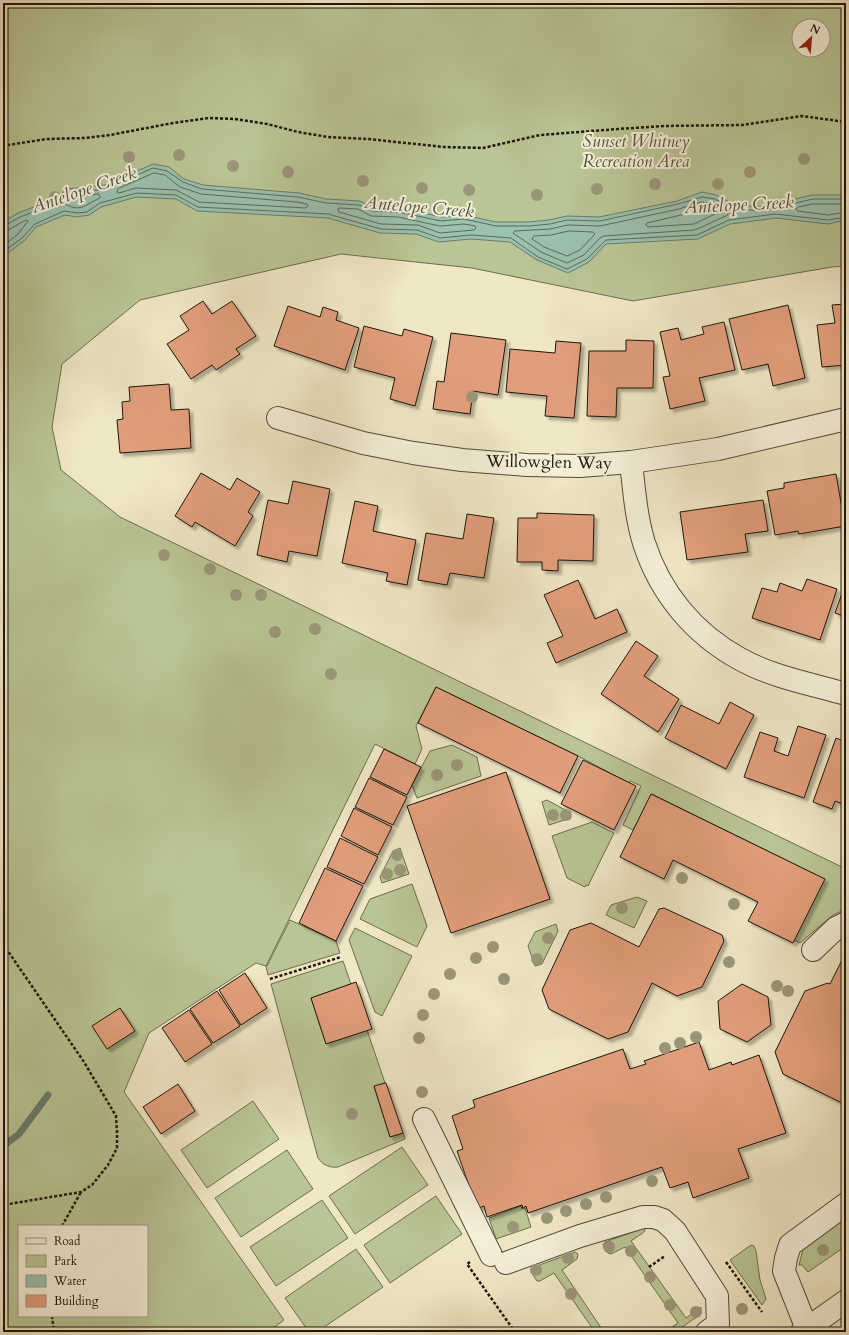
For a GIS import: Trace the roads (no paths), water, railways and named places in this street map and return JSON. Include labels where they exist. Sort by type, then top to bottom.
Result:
[{"type":"street","name":"Willowglen Way","points":[[278,418],[363,443],[413,453],[462,460],[527,466],[580,466],[631,462],[718,449],[846,419]]},
{"type":"street","points":[[631,462],[636,502],[644,542],[656,574],[681,612],[709,640],[740,660],[775,674],[846,694]]},
{"type":"street","points":[[813,950],[836,928],[846,923]]},
{"type":"street","points":[[424,1118],[498,1259],[643,1217],[654,1217],[663,1220],[676,1231],[717,1296],[718,1324],[707,1332]]},
{"type":"street","points":[[846,1204],[790,1245],[784,1271],[804,1330],[846,1301]]},
{"type":"water","name":"Antelope Creek","points":[[153,164],[169,167],[184,179],[203,185],[299,193],[326,199],[360,201],[373,207],[399,208],[442,217],[464,215],[496,222],[528,222],[549,220],[567,216],[599,217],[677,201],[702,192],[716,195],[733,204],[761,207],[812,195],[846,195],[846,220],[828,224],[776,218],[730,224],[698,239],[606,244],[589,262],[568,273],[537,260],[510,242],[471,239],[439,242],[416,234],[380,233],[328,218],[197,211],[176,199],[136,197],[101,207],[89,215],[77,217],[65,215],[36,227],[25,240],[3,257],[3,222],[18,213],[55,199],[67,189],[105,185]]},
{"type":"waterway","points":[[3,1146],[19,1134],[48,1095]]},
{"type":"park label","name":"Sunset Whitney Recreation Area","points":[[636,151]]}]
